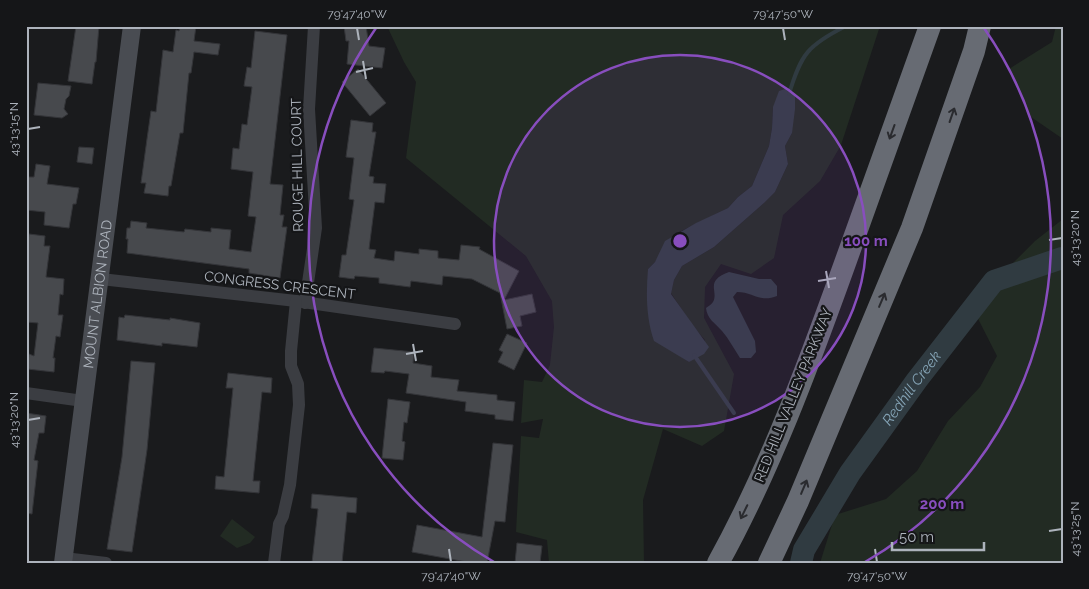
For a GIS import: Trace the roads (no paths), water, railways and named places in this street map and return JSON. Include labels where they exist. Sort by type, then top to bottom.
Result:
[{"type":"highway","points":[[908,86],[922,26]]},
{"type":"highway","name":"RED HILL VALLEY PARKWAY","points":[[718,563],[756,487],[822,328],[930,26]]},
{"type":"highway","points":[[769,563],[798,501],[912,228],[974,51],[980,26]]},
{"type":"highway","points":[[974,51],[988,26]]},
{"type":"street","name":"MOUNT ALBION ROAD","points":[[63,560],[101,279],[132,26]]},
{"type":"street","name":"ROUGE HILL COURT","points":[[274,563],[279,524],[283,516],[290,485],[299,404],[298,384],[291,366],[291,351],[316,228],[309,109],[314,26]]},
{"type":"street","name":"CONGRESS CRESCENT","points":[[101,279],[300,302],[455,324]]},
{"type":"street","points":[[26,393],[83,401]]},
{"type":"street","points":[[63,560],[106,563]]},
{"type":"waterway","points":[[789,94],[802,60],[808,52],[814,45],[846,26]]},
{"type":"waterway","name":"Redhill Creek","points":[[801,563],[804,550],[850,473],[917,380],[994,281],[1062,258]]},
{"type":"waterway","points":[[694,355],[734,413]]}]
